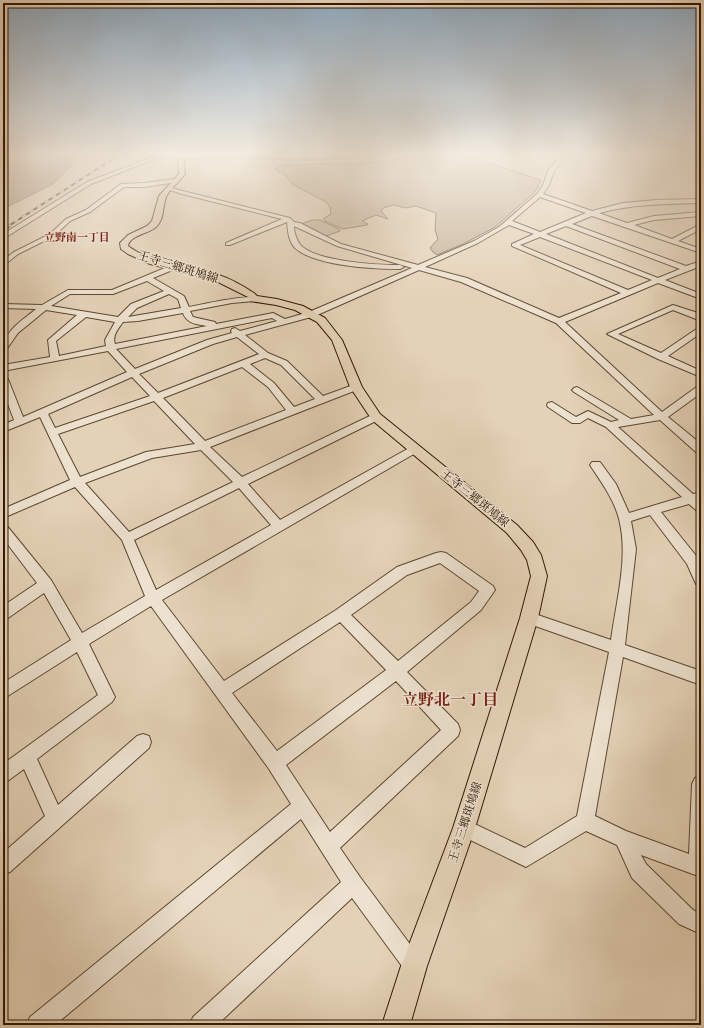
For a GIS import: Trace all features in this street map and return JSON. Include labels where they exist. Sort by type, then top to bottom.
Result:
[{"type":"main road","name":"王寺三郷斑鳩線","points":[[161,201],[156,222],[144,231],[126,240],[124,247],[128,252],[172,267],[220,279],[251,295],[254,299],[277,302],[299,308],[321,320],[337,340],[356,387],[376,417],[512,529],[535,559],[538,576],[529,618],[464,828],[414,966],[396,1025]]},
{"type":"street","points":[[3,237],[60,201]]},
{"type":"street","points":[[3,264],[16,253],[52,236],[68,220],[88,211],[101,201]]},
{"type":"street","points":[[217,201],[290,221],[339,245],[464,280],[559,321],[662,418],[701,450]]},
{"type":"street","points":[[3,429],[210,342],[312,314],[356,296],[417,267],[476,242],[501,228],[531,201]]},
{"type":"street","points":[[559,201],[701,251]]},
{"type":"street","points":[[628,293],[514,245],[593,213],[623,205],[656,202],[701,201]]},
{"type":"street","points":[[628,225],[654,218],[701,214]]},
{"type":"street","points":[[228,244],[290,221]]},
{"type":"street","points":[[290,221],[291,233],[297,246],[322,257],[346,264],[417,267]]},
{"type":"street","points":[[508,222],[701,298]]},
{"type":"street","points":[[567,224],[686,269]]},
{"type":"street","points":[[673,241],[701,226]]},
{"type":"street","points":[[559,321],[701,263]]},
{"type":"street","points":[[3,348],[15,331],[44,307],[68,292],[113,292],[172,267]]},
{"type":"street","points":[[147,278],[181,298],[189,318],[195,321],[222,325],[240,334],[265,355],[284,363],[322,401]]},
{"type":"street","points":[[171,291],[134,306],[120,320],[112,332],[109,340],[110,348],[133,374],[241,483],[279,526]]},
{"type":"street","points":[[3,306],[44,307],[120,320],[138,319],[232,301],[254,299]]},
{"type":"street","points":[[700,317],[673,307],[611,334],[701,374]]},
{"type":"street","points":[[55,359],[52,340],[84,314]]},
{"type":"street","points":[[3,368],[110,348],[273,314],[285,322]]},
{"type":"street","points":[[661,357],[701,329]]},
{"type":"street","points":[[52,433],[157,397],[265,355]]},
{"type":"street","points":[[244,364],[272,385],[293,412]]},
{"type":"street","points":[[4,383],[20,422]]},
{"type":"street","points":[[3,514],[77,482],[150,456],[203,446],[356,387]]},
{"type":"street","points":[[610,425],[662,418],[701,388]]},
{"type":"street","points":[[577,390],[629,422]]},
{"type":"street","points":[[552,405],[576,421],[588,414],[610,425],[696,498],[701,508]]},
{"type":"street","points":[[42,412],[77,482],[127,538],[153,598],[275,763],[353,884],[414,966]]},
{"type":"street","points":[[127,538],[376,417]]},
{"type":"street","points":[[3,692],[80,642],[153,598],[415,449]]},
{"type":"street","points":[[464,828],[526,858],[585,821],[617,649],[630,549],[625,518],[610,484],[596,465]]},
{"type":"street","points":[[625,518],[696,498]]},
{"type":"street","points":[[654,510],[692,561],[701,580]]},
{"type":"street","points":[[3,529],[46,584],[80,642],[107,697],[3,774]]},
{"type":"street","points":[[222,691],[341,614],[402,571],[440,557],[488,590],[476,606],[397,671],[275,763]]},
{"type":"street","points":[[3,614],[46,584]]},
{"type":"street","points":[[329,846],[452,730],[341,614]]},
{"type":"street","points":[[529,618],[701,678]]},
{"type":"street","points":[[3,865],[144,742]]},
{"type":"street","points":[[27,756],[55,819]]},
{"type":"street","points":[[585,821],[623,838],[699,867],[701,784]]},
{"type":"street","points":[[38,1025],[303,806]]},
{"type":"street","points":[[623,838],[640,872],[686,917],[701,924]]},
{"type":"street","points":[[201,1025],[353,884]]},
{"type":"shaded area","points":[[3,201],[19,201],[3,209]]},
{"type":"shaded area","points":[[324,201],[525,201],[495,227],[463,244],[437,255],[430,248],[438,239],[435,230],[436,213],[416,206],[405,208],[394,205],[383,208],[381,211],[388,219],[376,215],[362,221],[368,224],[367,225],[343,229],[323,219],[331,214],[330,207]]},
{"type":"shaded area","points":[[312,220],[320,220],[339,229],[340,231],[326,236],[301,224]]},
{"type":"railway","points":[[7,227],[47,201]]},
{"type":"railway","points":[[3,230],[9,226]]},
{"type":"district","name":"立野南一丁目","points":[[77,237]]},
{"type":"district","name":"立野北一丁目","points":[[450,699]]}]
